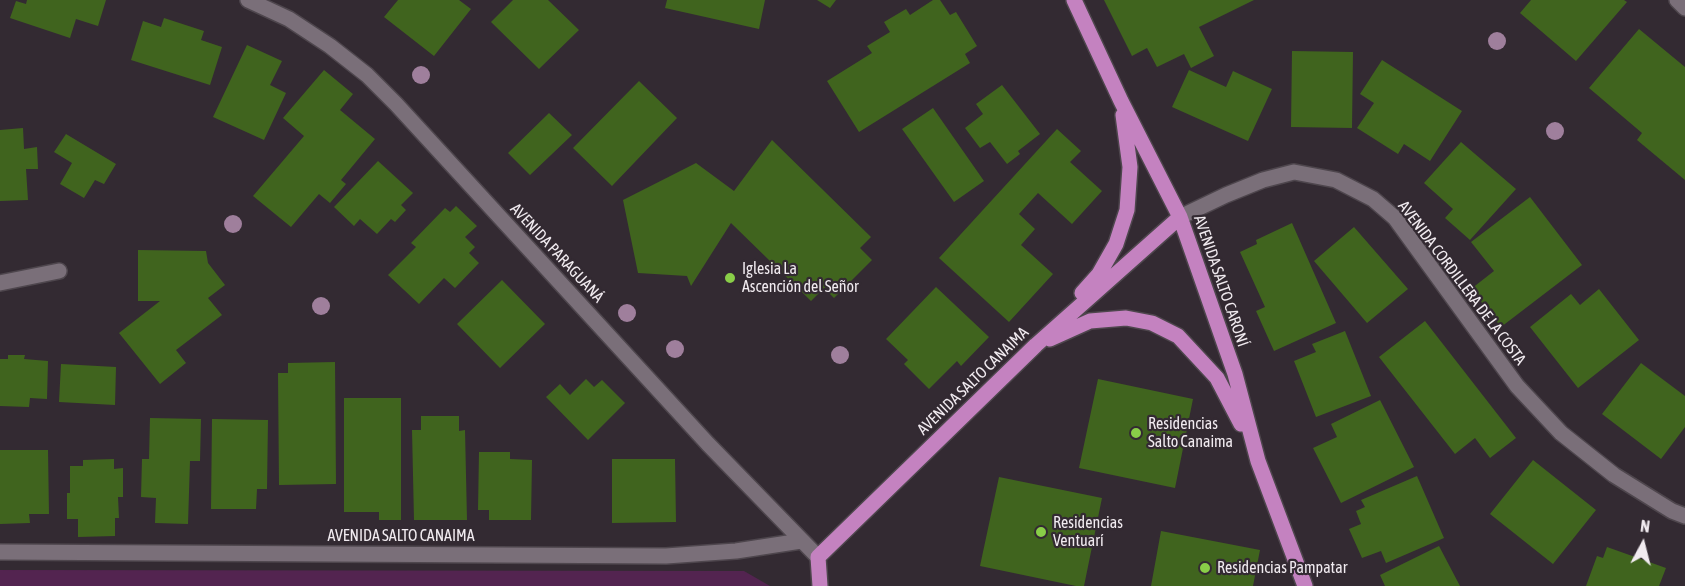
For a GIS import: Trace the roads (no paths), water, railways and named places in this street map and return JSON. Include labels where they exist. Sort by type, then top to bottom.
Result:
[{"type":"main road","name":"AVENIDA SALTO CARONÍ","points":[[1074,0],[1120,101],[1180,218],[1235,374],[1258,461],[1305,586]]},
{"type":"main road","points":[[1036,345],[1099,274],[1116,244],[1127,210],[1130,167],[1120,101]]},
{"type":"main road","name":"AVENIDA SALTO CANAIMA","points":[[818,557],[1036,345],[1180,218]]},
{"type":"main road","points":[[1036,345],[1090,321],[1126,318],[1152,323],[1178,336],[1218,378],[1258,461]]},
{"type":"main road","points":[[818,557],[820,586]]},
{"type":"street","name":"AVENIDA PARAGUANÁ","points":[[248,0],[289,19],[330,46],[367,75],[404,112],[708,444],[818,557]]},
{"type":"street","points":[[1677,0],[1685,8]]},
{"type":"street","name":"AVENIDA CORDILLERA DE LA COSTA","points":[[1180,218],[1263,180],[1294,172],[1336,180],[1373,199],[1395,218],[1517,386],[1561,433],[1614,475],[1672,511],[1685,516]]},
{"type":"street","points":[[0,284],[59,271]]},
{"type":"street","name":"AVENIDA SALTO CANAIMA","points":[[0,552],[666,556],[736,551],[801,541]]},
{"type":"place","name":"Iglesia La Ascención del Señor","points":[[730,278]]},
{"type":"place","name":"Residencias Salto Canaima","points":[[1136,433]]},
{"type":"place","name":"Residencias Ventuarí","points":[[1041,532]]},
{"type":"place","name":"Residencias Pampatar","points":[[1205,568]]}]
